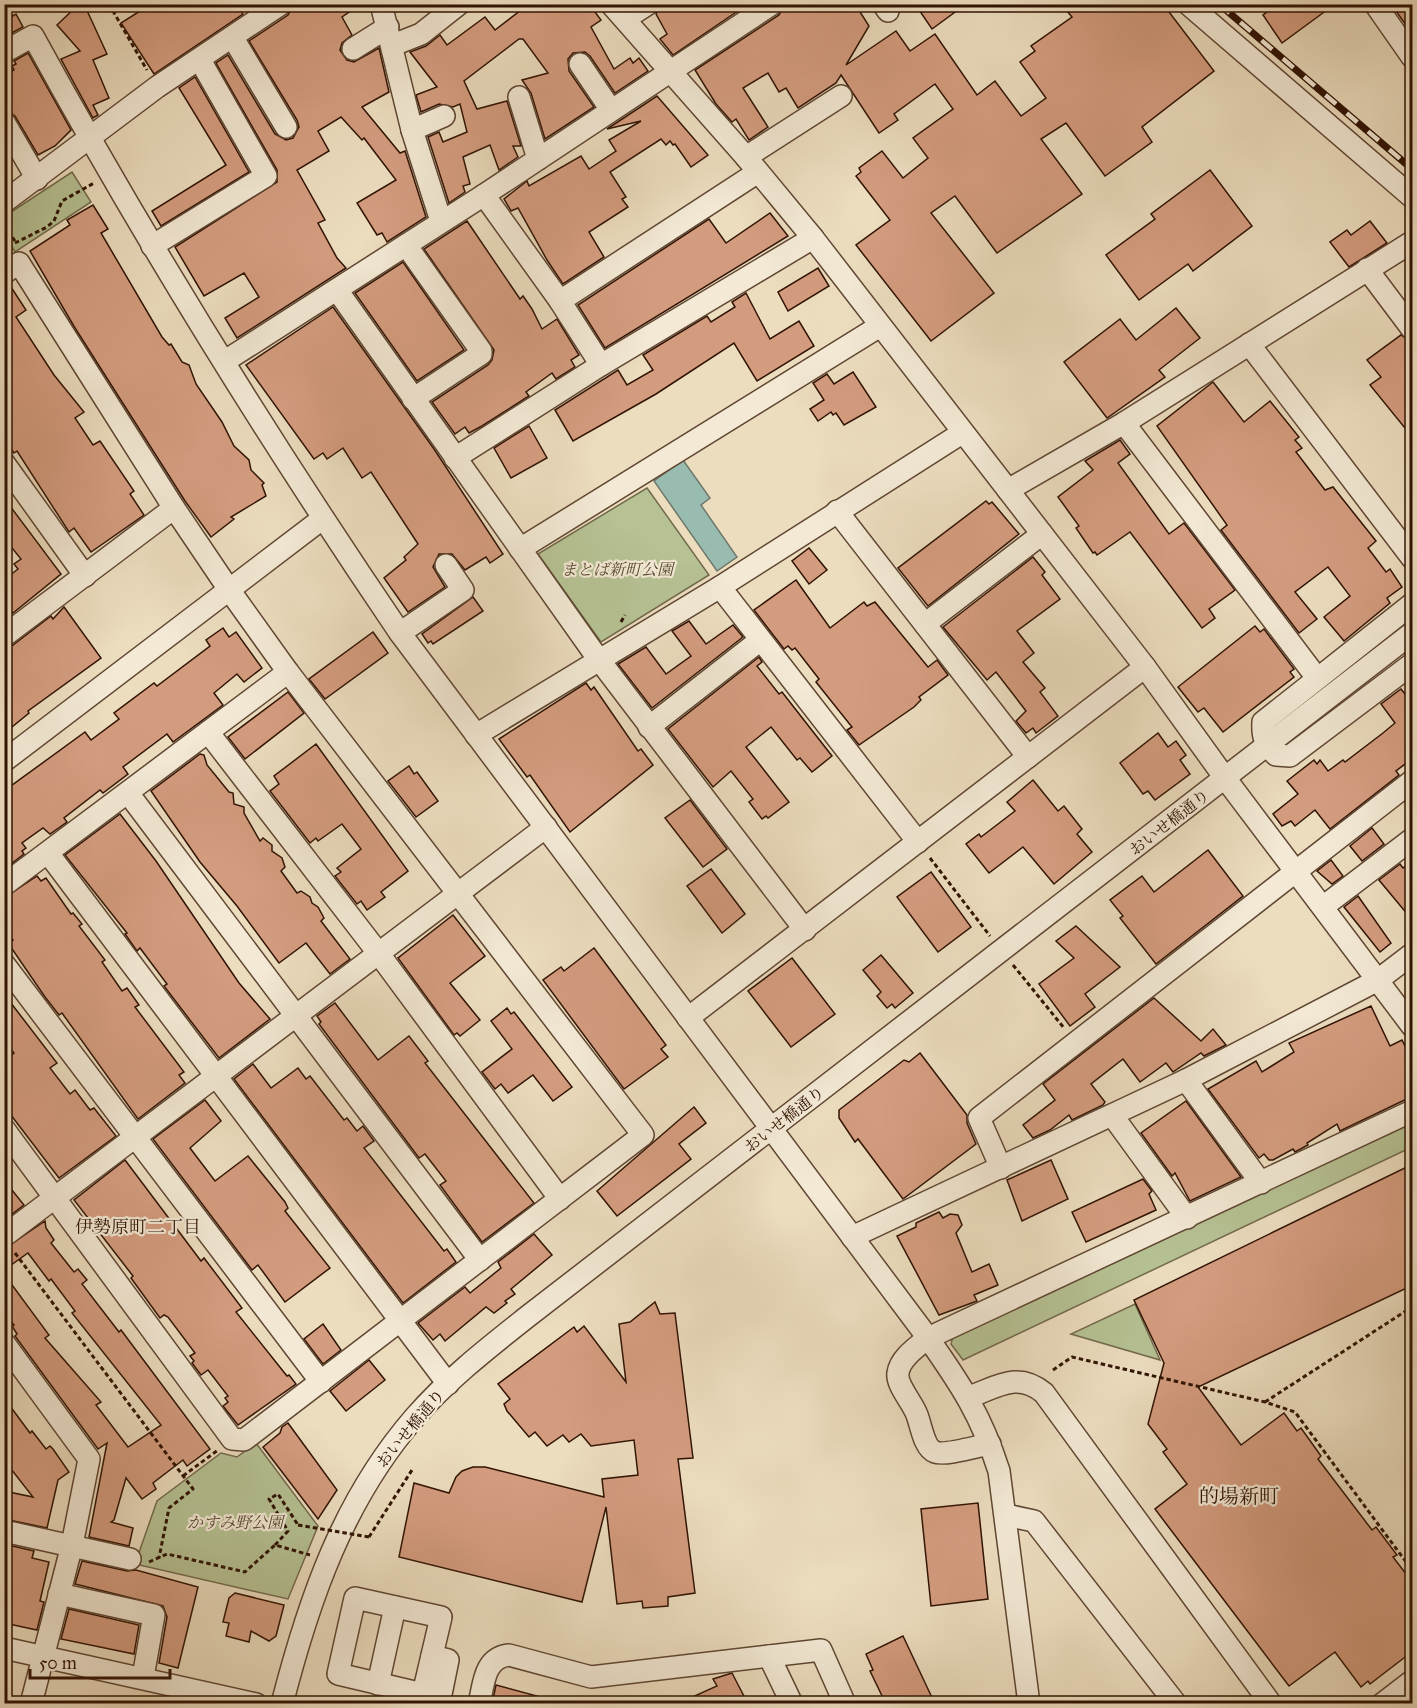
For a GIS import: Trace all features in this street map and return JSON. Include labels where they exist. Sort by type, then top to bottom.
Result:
[{"type":"street","points":[[381,4],[391,36],[412,130],[441,221]]},
{"type":"street","points":[[353,49],[391,36],[421,34],[459,4]]},
{"type":"street","points":[[648,4],[618,12],[752,164],[813,238],[1145,667],[1225,778],[1413,1026]]},
{"type":"street","points":[[225,361],[484,195],[772,4]]},
{"type":"street","points":[[1188,4],[1413,196]]},
{"type":"street","points":[[1375,4],[1410,47]]},
{"type":"street","points":[[4,202],[157,87],[280,5]]},
{"type":"street","points":[[4,52],[33,36],[152,246],[322,519],[400,633],[928,1338],[969,1398],[990,1444],[999,1471],[1029,1704]]},
{"type":"street","points":[[232,38],[286,127]]},
{"type":"street","points":[[152,246],[266,176],[200,60]]},
{"type":"street","points":[[580,64],[612,111]]},
{"type":"street","points":[[560,301],[752,164],[841,96]]},
{"type":"street","points":[[519,97],[538,159]]},
{"type":"street","points":[[412,130],[444,116]]},
{"type":"street","points":[[4,122],[37,179]]},
{"type":"street","points":[[484,195],[560,301],[601,365]]},
{"type":"street","points":[[455,458],[601,365],[813,238]]},
{"type":"street","points":[[1008,490],[1124,423],[1413,242]]},
{"type":"street","points":[[406,245],[482,351],[481,354],[413,399]]},
{"type":"street","points":[[4,1129],[232,1439],[244,1440],[643,1135],[288,672],[230,591],[12,268]]},
{"type":"street","points":[[1367,269],[1413,329]]},
{"type":"street","points":[[337,290],[600,661],[805,930]]},
{"type":"street","points":[[520,549],[880,326]]},
{"type":"street","points":[[1249,344],[1413,558]]},
{"type":"street","points":[[1124,423],[1317,678]]},
{"type":"street","points":[[476,735],[720,587],[962,433]]},
{"type":"street","points":[[4,463],[85,576]]},
{"type":"street","points":[[6,633],[174,508]]},
{"type":"street","points":[[837,511],[1028,757]]},
{"type":"street","points":[[4,761],[322,519]]},
{"type":"street","points":[[925,624],[1042,534]]},
{"type":"street","points":[[400,633],[463,590],[446,564]]},
{"type":"street","points":[[720,587],[759,641],[918,842]]},
{"type":"street","points":[[1413,604],[1263,722],[1262,736],[1267,746],[1276,755],[1290,756],[1413,664]]},
{"type":"street","name":"おいせ橋通り","points":[[282,1704],[300,1632],[317,1584],[353,1504],[393,1444],[448,1384],[519,1324],[1413,633]]},
{"type":"street","points":[[649,727],[759,641]]},
{"type":"street","points":[[688,1018],[1145,667]]},
{"type":"street","points":[[4,885],[288,672]]},
{"type":"street","points":[[208,732],[379,954],[560,1199]]},
{"type":"street","points":[[1001,1168],[979,1118],[1413,781]]},
{"type":"street","points":[[128,793],[480,1260]]},
{"type":"street","points":[[8,1242],[55,1197],[137,1138],[546,827]]},
{"type":"street","points":[[1324,906],[1413,839]]},
{"type":"street","points":[[48,853],[448,1384]]},
{"type":"street","points":[[852,1237],[1186,1080],[1378,980],[1413,954]]},
{"type":"street","points":[[4,964],[321,1383]]},
{"type":"street","points":[[1186,1080],[1262,1183]]},
{"type":"street","points":[[990,1444],[942,1453],[933,1452],[928,1447],[917,1413],[898,1379],[898,1372],[901,1362],[928,1338],[1413,1111]]},
{"type":"street","points":[[1112,1115],[1187,1218]]},
{"type":"street","points":[[4,1343],[89,1459],[72,1545],[31,1704]]},
{"type":"street","points":[[969,1398],[1014,1381],[1032,1382],[1044,1393],[1271,1704]]},
{"type":"street","points":[[1006,1515],[1034,1521],[1176,1704]]},
{"type":"street","points":[[4,1531],[130,1559]]},
{"type":"street","points":[[59,1594],[154,1615],[143,1677]]},
{"type":"street","points":[[355,1598],[395,1606],[441,1617],[423,1694],[338,1674],[355,1598]]},
{"type":"street","points":[[378,1684],[395,1606]]},
{"type":"street","points":[[4,1648],[143,1677],[256,1704]]},
{"type":"street","points":[[479,1704],[486,1671],[491,1662],[499,1656],[509,1655],[591,1677],[821,1650],[845,1704]]},
{"type":"street","points":[[432,1656],[448,1660],[439,1704]]},
{"type":"street","points":[[769,1656],[792,1704]]},
{"type":"street","points":[[1382,1704],[1413,1681]]},
{"type":"path","points":[[109,4],[157,87]]},
{"type":"path","points":[[15,241],[46,227],[54,221],[62,201],[98,180]]},
{"type":"path","points":[[4,225],[15,241],[12,268]]},
{"type":"path","points":[[918,842],[991,937]]},
{"type":"path","points":[[1012,965],[1076,1043]]},
{"type":"path","points":[[8,1242],[193,1489],[169,1508],[159,1558]]},
{"type":"path","points":[[1265,1402],[1413,1307]]},
{"type":"path","points":[[1053,1370],[1072,1357],[1265,1402],[1295,1412],[1413,1570]]},
{"type":"path","points":[[183,1476],[232,1439]]},
{"type":"path","points":[[130,1559],[152,1562],[167,1554],[245,1572],[288,1531],[269,1499],[279,1494],[298,1525],[369,1537],[412,1470]]},
{"type":"path","points":[[275,1545],[311,1555]]},
{"type":"green space","points":[[72,172],[91,202],[15,252],[5,235],[5,216]]},
{"type":"green space","name":"まとば新町公園","points":[[647,488],[709,575],[601,642],[538,554]]},
{"type":"green space","points":[[1412,1117],[1412,1147],[963,1360],[951,1344],[953,1336]]},
{"type":"green space","points":[[1135,1304],[1160,1360],[1071,1334]]},
{"type":"green space","name":"かすみ野公園","points":[[256,1443],[318,1526],[288,1599],[135,1564],[157,1501],[221,1453],[237,1457]]},
{"type":"water","points":[[683,460],[710,498],[701,505],[737,557],[717,571],[654,481]]},
{"type":"building","points":[[79,4],[84,4],[107,54],[93,60],[109,98],[93,105],[98,115],[93,118],[61,59],[80,51],[57,25]]},
{"type":"building","points":[[151,4],[236,4],[243,14],[154,74],[121,23]]},
{"type":"building","points":[[294,4],[361,4],[342,17],[352,35],[342,43],[340,50],[347,60],[354,62],[379,48],[389,92],[362,107],[400,153],[405,151],[426,217],[387,242],[382,233],[377,235],[357,203],[396,180],[364,138],[362,140],[341,117],[318,131],[329,151],[297,170],[325,220],[318,223],[337,258],[346,268],[237,338],[225,318],[259,297],[244,273],[204,296],[175,247],[277,182],[277,170],[216,63],[228,55],[275,134],[286,140],[293,138],[299,127],[297,120],[249,41],[288,15]]},
{"type":"building","points":[[529,4],[589,4],[601,20],[591,27],[614,69],[630,58],[633,63],[639,58],[648,71],[615,93],[590,56],[585,52],[573,53],[568,59],[569,71],[594,107],[545,139],[531,93],[522,80],[548,73],[523,39],[519,39],[464,81],[477,109],[507,101],[521,146],[513,146],[518,157],[499,170],[490,145],[463,157],[470,184],[463,186],[465,192],[449,203],[428,137],[439,132],[443,142],[467,132],[460,104],[453,107],[439,104],[421,112],[416,95],[437,87],[410,52],[426,46],[440,35],[447,45],[485,17],[495,30]]},
{"type":"building","points":[[661,4],[748,4],[673,55],[660,39],[667,34],[656,14]]},
{"type":"building","points":[[785,4],[855,4],[869,26],[846,65],[896,31],[910,51],[935,34],[977,95],[995,81],[1021,116],[1046,98],[1020,62],[1035,51],[1031,46],[1072,17],[1067,11],[1075,4],[1163,4],[1214,71],[1142,127],[1152,142],[1105,176],[1066,123],[1041,139],[1082,194],[997,253],[955,196],[931,213],[994,293],[931,341],[856,245],[890,220],[856,176],[861,172],[859,168],[882,151],[903,178],[928,158],[913,138],[953,109],[935,84],[894,114],[898,120],[879,133],[841,75],[836,83],[798,108],[786,88],[779,92],[768,73],[743,88],[768,127],[749,140],[736,119],[732,122],[716,104],[695,70],[779,15]]},
{"type":"building","points":[[915,4],[966,4],[932,29]]},
{"type":"building","points":[[1278,4],[1335,4],[1282,43],[1263,15]]},
{"type":"building","points":[[1391,4],[1413,4],[1413,35]]},
{"type":"building","points":[[4,6],[11,17],[16,14],[23,27],[4,37]]},
{"type":"building","points":[[28,53],[71,130],[55,146],[38,155],[15,116],[4,109],[4,75],[14,70],[12,66],[16,64],[14,61]]},
{"type":"building","points":[[195,77],[249,172],[161,226],[152,211],[226,165],[179,88]]},
{"type":"building","points":[[657,96],[708,155],[691,167],[675,144],[673,145],[670,141],[666,145],[661,139],[610,172],[626,197],[622,199],[628,207],[589,232],[604,257],[563,284],[518,208],[511,211],[504,199],[527,181],[529,186],[581,156],[589,169],[616,151],[609,140],[641,121],[607,129]]},
{"type":"building","points":[[1210,170],[1252,226],[1193,271],[1188,264],[1139,300],[1106,255],[1155,219],[1151,214]]},
{"type":"building","points":[[93,205],[108,229],[101,233],[162,337],[169,345],[171,344],[182,362],[189,365],[196,384],[222,422],[234,446],[249,460],[251,470],[264,483],[262,485],[266,496],[231,517],[234,519],[211,537],[185,501],[75,328],[30,251],[70,225],[67,220]]},
{"type":"building","points":[[770,213],[788,236],[605,348],[578,305],[709,219],[726,243]]},
{"type":"building","points":[[467,221],[520,299],[523,296],[542,329],[557,319],[579,355],[571,360],[575,367],[556,379],[552,373],[526,392],[529,396],[482,426],[469,433],[465,427],[455,434],[432,402],[488,365],[492,360],[494,350],[424,249]]},
{"type":"building","points":[[1370,221],[1387,243],[1349,267],[1330,242],[1347,230],[1351,235]]},
{"type":"building","points":[[403,262],[464,350],[417,381],[355,293]]},
{"type":"building","points":[[818,268],[829,286],[788,311],[778,292]]},
{"type":"building","points":[[9,284],[26,310],[16,317],[54,375],[84,412],[75,418],[93,445],[100,441],[134,491],[130,494],[144,515],[91,552],[74,528],[69,532],[17,451],[14,453],[4,439],[4,286]]},
{"type":"building","points":[[746,293],[770,339],[799,321],[814,346],[757,381],[734,343],[656,394],[573,441],[555,410],[618,370],[627,385],[653,370],[643,355],[707,316],[711,322],[735,307],[732,302]]},
{"type":"building","points":[[333,307],[434,449],[503,554],[490,563],[486,557],[465,570],[452,554],[439,554],[433,567],[445,587],[408,612],[384,578],[406,560],[404,557],[418,544],[371,472],[362,478],[343,448],[327,459],[323,453],[314,459],[246,365]]},
{"type":"building","points":[[1176,308],[1200,338],[1159,370],[1165,377],[1107,418],[1064,362],[1120,319],[1136,340]]},
{"type":"building","points":[[1401,335],[1413,342],[1413,438],[1370,385],[1381,377],[1367,360]]},
{"type":"building","points":[[853,372],[876,407],[844,425],[836,413],[833,415],[831,412],[818,421],[810,409],[824,400],[813,383],[827,374],[834,384]]},
{"type":"building","points":[[1213,382],[1244,422],[1270,401],[1299,437],[1295,440],[1302,448],[1296,452],[1325,490],[1333,487],[1376,541],[1368,548],[1386,572],[1390,569],[1402,587],[1387,598],[1390,603],[1344,641],[1324,617],[1350,596],[1328,567],[1295,592],[1317,619],[1299,633],[1221,530],[1227,525],[1157,426]]},
{"type":"building","points":[[529,426],[547,458],[511,478],[494,448]]},
{"type":"building","points":[[1120,440],[1130,454],[1118,463],[1169,534],[1184,523],[1235,590],[1209,609],[1215,618],[1202,628],[1130,532],[1097,555],[1093,553],[1076,528],[1079,526],[1058,497],[1093,470],[1085,461]]},
{"type":"building","points":[[4,498],[61,574],[13,613],[11,611],[4,616],[4,580],[18,569],[14,564],[21,559],[4,538]]},
{"type":"building","points":[[986,501],[989,504],[992,502],[1019,534],[928,606],[898,568]]},
{"type":"building","points":[[809,548],[827,570],[809,584],[792,561]]},
{"type":"building","points":[[1033,557],[1045,572],[1042,575],[1060,599],[1017,631],[1034,653],[1023,662],[1045,688],[1040,692],[1058,716],[1036,733],[1033,728],[1026,733],[1016,721],[1026,711],[996,672],[987,680],[943,627]]},
{"type":"building","points":[[796,580],[830,628],[864,602],[867,606],[875,602],[928,667],[937,660],[948,675],[919,697],[921,700],[914,707],[859,745],[847,730],[852,727],[816,682],[819,679],[795,648],[792,650],[788,646],[784,649],[754,610]]},
{"type":"building","points":[[473,597],[483,611],[433,644],[431,641],[428,643],[422,634]]},
{"type":"building","points":[[64,607],[101,658],[28,711],[29,713],[12,727],[4,717],[4,652],[51,616],[53,619]]},
{"type":"building","points":[[689,621],[706,644],[733,625],[743,637],[652,708],[618,664],[646,647],[666,674],[691,656],[672,631]]},
{"type":"building","points":[[1255,626],[1260,632],[1264,629],[1294,669],[1290,672],[1294,677],[1223,732],[1204,708],[1198,712],[1178,687]]},
{"type":"building","points":[[223,628],[229,637],[236,632],[262,668],[244,682],[237,674],[214,693],[223,705],[173,742],[167,734],[123,767],[128,774],[103,793],[100,790],[64,818],[67,822],[50,834],[43,828],[22,843],[26,848],[22,851],[24,854],[7,867],[4,864],[4,791],[85,732],[91,740],[119,719],[114,713],[154,683],[157,686],[210,646],[206,640]]},
{"type":"building","points":[[373,632],[388,653],[325,699],[309,679]]},
{"type":"building","points":[[759,657],[762,662],[757,666],[779,694],[782,692],[832,756],[812,772],[800,758],[797,760],[771,727],[746,747],[789,802],[768,818],[766,816],[762,819],[749,802],[753,799],[731,771],[713,787],[668,729]]},
{"type":"building","points":[[586,683],[591,690],[594,687],[638,751],[641,749],[653,765],[570,832],[530,775],[527,777],[499,739]]},
{"type":"building","points":[[1401,689],[1413,704],[1413,758],[1396,771],[1399,775],[1330,829],[1315,810],[1295,826],[1291,821],[1282,826],[1273,814],[1298,794],[1287,781],[1314,760],[1317,764],[1320,760],[1328,771],[1343,760],[1345,762],[1383,733],[1395,723],[1381,704]]},
{"type":"building","points":[[288,692],[304,713],[245,759],[228,737]]},
{"type":"building","points":[[1158,733],[1168,747],[1176,741],[1186,755],[1180,760],[1190,774],[1155,800],[1148,791],[1143,794],[1120,763]]},
{"type":"building","points":[[316,744],[408,871],[381,892],[385,897],[367,910],[361,901],[357,904],[335,876],[341,872],[337,868],[361,849],[342,824],[318,841],[316,838],[310,843],[270,791],[279,784],[274,776]]},
{"type":"building","points":[[200,754],[204,755],[207,765],[229,792],[233,793],[234,804],[244,807],[244,813],[260,841],[263,838],[272,845],[272,851],[282,858],[285,867],[281,871],[297,893],[301,891],[310,897],[312,903],[318,907],[324,918],[321,921],[350,959],[330,974],[306,943],[279,963],[237,906],[200,862],[151,791]]},
{"type":"building","points":[[409,766],[414,774],[417,772],[438,801],[416,817],[388,781]]},
{"type":"building","points":[[1033,780],[1058,811],[1064,806],[1082,829],[1077,834],[1092,852],[1054,884],[1023,847],[989,873],[966,844],[979,834],[981,837],[1015,811],[1007,802]]},
{"type":"building","points":[[690,800],[727,849],[703,867],[665,818]]},
{"type":"building","points":[[120,814],[156,861],[239,983],[270,1019],[219,1058],[164,986],[167,984],[140,948],[137,951],[125,934],[127,933],[65,855]]},
{"type":"building","points":[[1372,828],[1384,844],[1362,861],[1350,846]]},
{"type":"building","points":[[1208,850],[1243,896],[1156,964],[1120,918],[1123,916],[1110,900],[1142,876],[1154,892]]},
{"type":"building","points":[[1331,860],[1343,876],[1332,884],[1317,871]]},
{"type":"building","points":[[1413,860],[1413,921],[1379,880],[1400,864],[1403,868]]},
{"type":"building","points":[[711,869],[745,914],[722,933],[687,886]]},
{"type":"building","points":[[931,872],[971,927],[938,952],[897,897]]},
{"type":"building","points":[[37,876],[41,881],[46,878],[71,914],[73,913],[82,924],[79,926],[105,960],[102,962],[122,991],[127,988],[139,1005],[135,1007],[184,1072],[179,1075],[185,1083],[138,1119],[62,1013],[59,1015],[45,997],[8,943],[13,940],[4,929],[4,898]]},
{"type":"building","points":[[1358,896],[1391,943],[1380,952],[1344,907]]},
{"type":"building","points":[[453,915],[485,956],[450,983],[480,1020],[460,1036],[457,1033],[454,1035],[398,958]]},
{"type":"building","points":[[1076,926],[1120,967],[1085,994],[1095,1007],[1070,1026],[1039,984],[1074,958],[1056,941]]},
{"type":"building","points":[[594,948],[666,1045],[661,1049],[668,1057],[624,1089],[543,980],[561,967],[564,971]]},
{"type":"building","points":[[881,955],[913,993],[895,1008],[892,1004],[887,1008],[877,996],[881,992],[863,970]]},
{"type":"building","points":[[792,958],[835,1014],[791,1047],[748,991]]},
{"type":"building","points":[[4,994],[57,1063],[50,1068],[70,1094],[75,1090],[90,1110],[94,1108],[116,1136],[59,1178],[4,1106],[4,1061],[14,1053],[4,1040]]},
{"type":"building","points":[[1154,998],[1201,1041],[1213,1029],[1226,1045],[1204,1056],[1201,1053],[1173,1072],[1166,1063],[1140,1082],[1123,1059],[1091,1084],[1105,1102],[1103,1105],[1072,1120],[1069,1115],[1050,1130],[1033,1138],[1023,1125],[1055,1100],[1043,1084]]},
{"type":"building","points":[[335,1003],[378,1060],[409,1036],[428,1061],[425,1063],[534,1203],[482,1242],[440,1185],[446,1181],[425,1154],[419,1158],[319,1024],[321,1022],[317,1016]]},
{"type":"building","points":[[1371,1006],[1390,1046],[1402,1040],[1413,1062],[1413,1096],[1340,1131],[1337,1124],[1295,1152],[1293,1149],[1273,1160],[1269,1160],[1264,1154],[1259,1158],[1208,1089],[1256,1061],[1262,1072],[1294,1052],[1289,1043]]},
{"type":"building","points":[[507,1008],[511,1014],[514,1012],[572,1087],[553,1101],[533,1075],[508,1093],[501,1084],[495,1089],[482,1072],[512,1049],[491,1021]]},
{"type":"building","points":[[920,1053],[967,1115],[967,1123],[976,1144],[903,1199],[858,1139],[855,1142],[839,1118],[839,1110],[904,1060],[909,1062]]},
{"type":"building","points":[[253,1064],[271,1088],[298,1068],[306,1079],[310,1076],[344,1120],[347,1118],[357,1131],[363,1126],[374,1141],[364,1148],[444,1251],[447,1249],[456,1262],[403,1303],[234,1079]]},
{"type":"building","points":[[205,1100],[221,1121],[190,1148],[215,1181],[248,1156],[285,1202],[288,1208],[285,1211],[330,1268],[285,1302],[258,1265],[252,1270],[153,1139]]},
{"type":"building","points":[[1186,1101],[1241,1177],[1190,1201],[1175,1173],[1172,1176],[1141,1133]]},
{"type":"building","points":[[694,1107],[706,1123],[679,1144],[691,1159],[617,1216],[597,1191]]},
{"type":"building","points":[[125,1160],[201,1261],[204,1258],[242,1308],[236,1312],[296,1384],[238,1425],[223,1406],[228,1402],[225,1398],[228,1396],[208,1370],[201,1375],[190,1356],[195,1353],[168,1317],[164,1315],[160,1318],[131,1278],[133,1276],[74,1200]]},
{"type":"building","points":[[1051,1160],[1068,1199],[1022,1221],[1007,1180]]},
{"type":"building","points":[[1413,1164],[1413,1285],[1198,1387],[1241,1445],[1284,1413],[1297,1431],[1301,1428],[1321,1456],[1318,1459],[1372,1530],[1376,1527],[1397,1555],[1393,1557],[1413,1583],[1413,1651],[1370,1684],[1368,1681],[1361,1687],[1335,1652],[1289,1686],[1155,1509],[1187,1484],[1163,1452],[1167,1449],[1148,1424],[1164,1363],[1134,1300]]},
{"type":"building","points":[[1143,1179],[1152,1191],[1149,1194],[1156,1210],[1086,1242],[1072,1212]]},
{"type":"building","points":[[4,1180],[24,1205],[4,1220]]},
{"type":"building","points":[[939,1212],[943,1218],[950,1214],[958,1215],[962,1225],[956,1233],[972,1272],[989,1264],[998,1285],[974,1295],[977,1301],[939,1315],[897,1236],[916,1227],[916,1223]]},
{"type":"building","points":[[45,1221],[46,1228],[54,1240],[51,1243],[74,1272],[78,1269],[87,1280],[82,1284],[119,1332],[121,1330],[210,1449],[187,1466],[183,1460],[153,1483],[156,1489],[142,1499],[126,1478],[114,1520],[111,1522],[133,1528],[129,1546],[89,1537],[107,1443],[98,1449],[15,1336],[17,1334],[12,1326],[14,1325],[4,1313],[4,1274],[49,1335],[45,1338],[101,1402],[96,1405],[128,1447],[161,1425],[72,1313],[75,1311],[51,1279],[49,1281],[28,1253],[4,1270],[4,1249]]},
{"type":"building","points":[[534,1234],[552,1255],[511,1289],[515,1294],[505,1301],[507,1303],[494,1313],[486,1307],[445,1341],[440,1334],[433,1340],[418,1323],[465,1287],[470,1293],[501,1268],[498,1262]]},
{"type":"building","points":[[655,1302],[660,1314],[675,1313],[693,1458],[678,1459],[695,1593],[668,1597],[668,1606],[643,1608],[642,1601],[617,1604],[606,1507],[582,1602],[399,1557],[414,1483],[449,1493],[456,1477],[462,1471],[473,1467],[485,1467],[604,1497],[602,1479],[638,1475],[634,1440],[591,1446],[581,1434],[569,1442],[563,1435],[547,1446],[535,1432],[529,1437],[507,1411],[504,1404],[510,1399],[498,1384],[574,1327],[577,1332],[584,1326],[626,1382],[619,1324],[630,1322]]},
{"type":"building","points":[[323,1324],[341,1350],[323,1364],[304,1339]]},
{"type":"building","points":[[369,1360],[385,1380],[346,1411],[330,1391]]},
{"type":"building","points":[[4,1398],[30,1433],[32,1431],[46,1449],[50,1446],[53,1449],[69,1472],[58,1480],[47,1528],[4,1519],[4,1491],[33,1497],[4,1460]]},
{"type":"building","points":[[288,1423],[337,1490],[318,1519],[263,1447]]},
{"type":"building","points":[[978,1503],[988,1599],[931,1606],[921,1509]]},
{"type":"building","points":[[4,1544],[34,1551],[32,1558],[49,1562],[40,1601],[44,1602],[37,1630],[4,1623]]},
{"type":"building","points":[[82,1561],[127,1571],[136,1570],[198,1587],[178,1668],[159,1663],[167,1617],[163,1606],[75,1584]]},
{"type":"building","points":[[235,1593],[284,1605],[276,1636],[269,1641],[251,1631],[249,1642],[226,1636],[229,1623],[223,1622],[229,1598]]},
{"type":"building","points":[[69,1609],[139,1625],[134,1654],[61,1639]]},
{"type":"building","points":[[903,1636],[935,1704],[886,1704],[870,1671],[873,1670],[866,1654]]},
{"type":"building","points":[[732,1673],[748,1704],[677,1704],[717,1686],[713,1679]]},
{"type":"building","points":[[496,1685],[548,1699],[547,1704],[492,1704]]},
{"type":"railway","points":[[1219,4],[1412,169]]},
{"type":"district","name":"伊勢原町二丁目","points":[[138,1227]]},
{"type":"district","name":"的場新町","points":[[1239,1496]]}]
